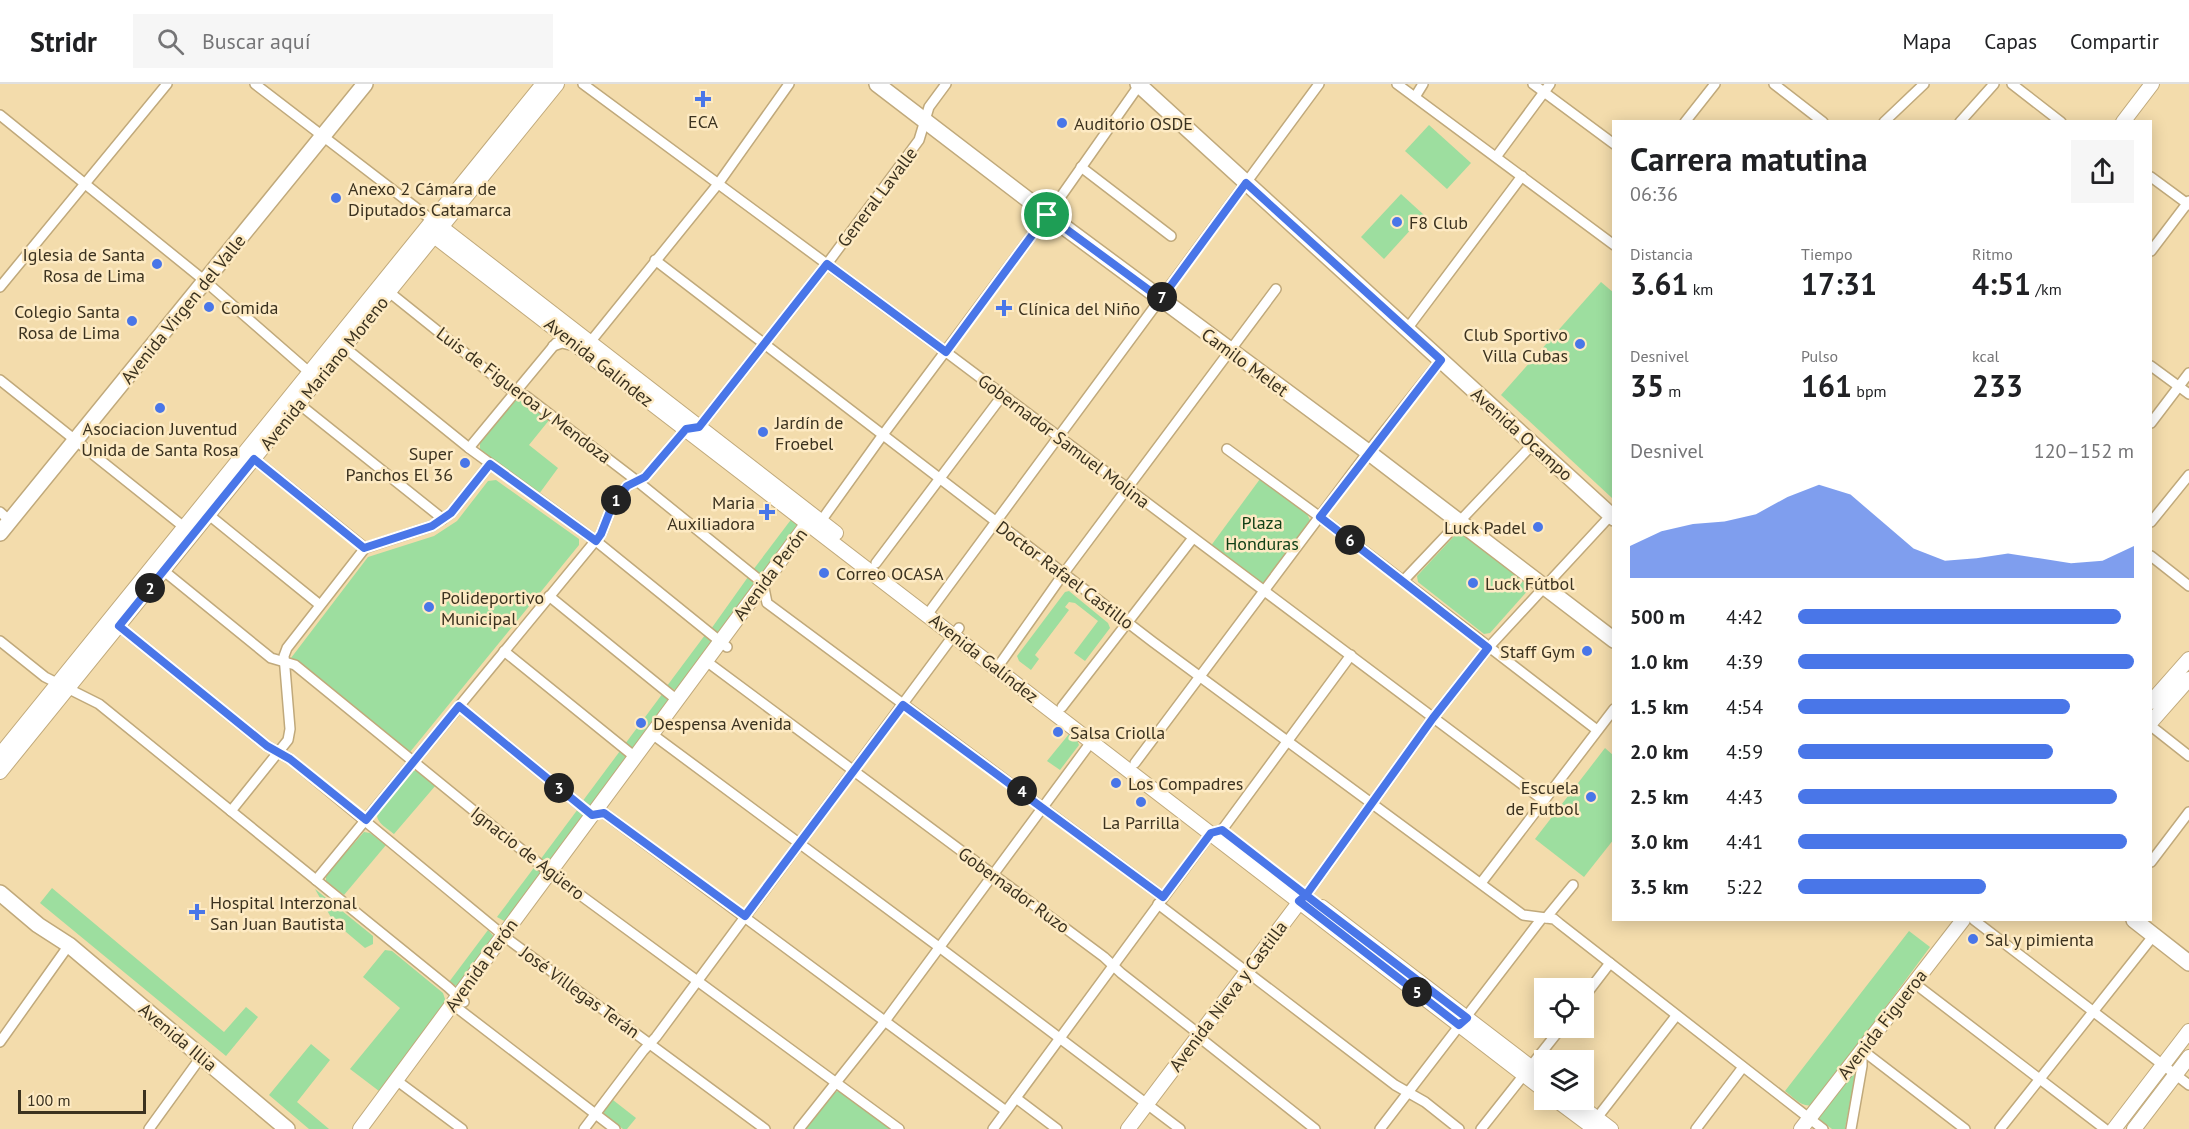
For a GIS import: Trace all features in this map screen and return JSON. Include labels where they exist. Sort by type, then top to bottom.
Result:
[{"type":"main road","name":"Avenida Virgen del Valle","points":[[3,522],[75,441],[365,84]]},
{"type":"main road","name":"Avenida Mariano Moreno","points":[[0,755],[119,626],[164,571],[389,292],[543,84]]},
{"type":"main road","name":"Avenida Mariano Moreno","points":[[0,772],[184,527],[309,372],[436,228],[557,84]]},
{"type":"main road","name":"Camilo Melet","points":[[877,84],[1047,215],[1368,452],[1612,638]]},
{"type":"main road","name":"Avenida Ocampo","points":[[1139,84],[1612,514]]},
{"type":"main road","points":[[2114,120],[2141,84]]},
{"type":"main road","points":[[2125,120],[2152,84]]},
{"type":"main road","name":"Avenida Galíndez","points":[[436,228],[563,334],[587,346]]},
{"type":"main road","name":"Avenida Galíndez","points":[[436,228],[815,524],[1463,1021],[1534,1079]]},
{"type":"main road","name":"Avenida Galíndez","points":[[815,524],[876,564],[929,611]]},
{"type":"main road","name":"Avenida Perón","points":[[369,1129],[399,1083],[553,874],[764,589],[815,524]]},
{"type":"main road","points":[[2152,701],[2189,659]]},
{"type":"main road","name":"Avenida Perón","points":[[598,814],[635,757],[655,736],[677,700],[709,664]]},
{"type":"main road","name":"Avenida Galíndez","points":[[999,665],[1062,707],[1094,738],[1135,763],[1216,832]]},
{"type":"main road","points":[[2152,723],[2189,679]]},
{"type":"main road","name":"Avenida Illia","points":[[0,882],[47,922],[69,945],[280,1127]]},
{"type":"main road","name":"Avenida Illia","points":[[0,893],[38,925],[69,945]]},
{"type":"main road","name":"Avenida Nieva y Castilla","points":[[1128,1129],[1150,1106],[1304,901]]},
{"type":"main road","name":"Avenida Figueroa","points":[[1805,1124],[1962,921]]},
{"type":"main road","points":[[2135,921],[2189,963]]},
{"type":"main road","points":[[2114,1129],[2189,1031]]},
{"type":"main road","points":[[2134,1129],[2189,1057]]},
{"type":"main road","name":"Avenida Galíndez","points":[[1527,1071],[1534,1074]]},
{"type":"main road","name":"Avenida Perón","points":[[360,1129],[399,1083]]},
{"type":"main road","name":"Avenida Nieva y Castilla","points":[[1137,1129],[1150,1106]]},
{"type":"main road","points":[[1570,1110],[1593,1126],[1611,1129]]},
{"type":"main road","points":[[1581,1110],[1593,1126]]},
{"type":"street","points":[[0,287],[167,84]]},
{"type":"street","name":"Avenida Galíndez","points":[[255,84],[436,228]]},
{"type":"street","name":"Gobernador Samuel Molina","points":[[583,84],[946,352],[1543,800]]},
{"type":"street","points":[[553,346],[562,343],[587,346],[718,184],[789,84]]},
{"type":"street","name":"General Lavalle","points":[[315,880],[596,541],[612,506],[627,486],[645,477],[692,428],[765,344],[919,140],[929,107],[946,84]]},
{"type":"street","points":[[815,524],[1047,215],[1139,84]]},
{"type":"street","points":[[929,611],[1319,84]]},
{"type":"street","points":[[1397,84],[1612,244]]},
{"type":"street","points":[[1414,97],[1423,84]]},
{"type":"street","points":[[1533,84],[1547,88],[1612,142]]},
{"type":"street","points":[[1687,120],[1715,84]]},
{"type":"street","points":[[1774,84],[1820,120]]},
{"type":"street","points":[[1886,120],[1924,84]]},
{"type":"street","points":[[1962,120],[1994,84]]},
{"type":"street","points":[[2012,84],[2058,120]]},
{"type":"street","points":[[1496,157],[1547,88]]},
{"type":"street","points":[[0,115],[205,281],[309,372]]},
{"type":"street","points":[[1081,167],[1171,236]]},
{"type":"street","points":[[1407,329],[1521,176]]},
{"type":"street","points":[[2152,178],[2188,203],[2152,250]]},
{"type":"street","name":"Doctor Rafael Castillo","points":[[656,260],[882,436],[1127,622],[1523,915]]},
{"type":"street","points":[[999,665],[1064,573],[1276,289]]},
{"type":"street","name":"Luis de Figueroa y Mendoza","points":[[389,292],[514,393],[526,396],[637,481],[764,589],[767,603],[1044,807],[1250,973],[1395,1085],[1425,1102],[1459,1129]]},
{"type":"street","points":[[469,448],[563,334]]},
{"type":"street","points":[[344,347],[469,448],[596,541],[724,644]]},
{"type":"street","points":[[1135,763],[1368,452],[1441,360]]},
{"type":"street","points":[[2152,367],[2189,394]]},
{"type":"street","points":[[2152,422],[2189,373]]},
{"type":"street","points":[[0,380],[184,527]]},
{"type":"street","points":[[876,564],[1002,396]]},
{"type":"street","points":[[299,404],[443,519]]},
{"type":"street","points":[[1403,581],[1533,444]]},
{"type":"street","points":[[1227,449],[1320,517],[1597,730]]},
{"type":"street","points":[[254,459],[364,548]]},
{"type":"street","points":[[231,811],[288,740],[290,729],[284,656],[320,605],[364,548],[432,526],[443,519],[451,513],[490,464]]},
{"type":"street","points":[[2152,521],[2189,475]]},
{"type":"street","points":[[209,515],[320,605]]},
{"type":"street","points":[[1304,901],[1433,718],[1488,648],[1612,516]]},
{"type":"street","points":[[1062,707],[1193,538]]},
{"type":"street","points":[[2152,557],[2189,586]]},
{"type":"street","name":"Ignacio de Agüero","points":[[164,571],[271,658],[295,665],[553,874],[899,1129]]},
{"type":"street","points":[[549,596],[677,700]]},
{"type":"street","name":"José Villegas Terán","points":[[119,626],[267,746],[290,759],[507,937],[765,1129]]},
{"type":"street","points":[[584,1129],[650,1044],[956,632]]},
{"type":"street","points":[[0,640],[45,677],[99,704],[315,880],[458,1003],[615,1129]]},
{"type":"street","points":[[504,651],[635,757]]},
{"type":"street","points":[[993,1129],[1161,901],[1351,655]]},
{"type":"street","name":"Gobernador Ruzo","points":[[709,664],[1113,965],[1315,1129]]},
{"type":"street","points":[[459,706],[598,814],[745,916],[1006,1111]]},
{"type":"street","points":[[1481,883],[1612,711]]},
{"type":"street","points":[[2152,725],[2189,756]]},
{"type":"street","points":[[655,736],[1180,1129]]},
{"type":"street","points":[[799,1129],[885,1021],[1094,738]]},
{"type":"street","points":[[2152,860],[2189,812]]},
{"type":"street","points":[[1380,1129],[1529,934],[1574,885]]},
{"type":"street","points":[[1523,915],[1554,920],[1560,924],[1743,1067],[1805,1124],[1823,1129]]},
{"type":"street","points":[[1523,915],[1530,925],[1529,934]]},
{"type":"street","points":[[1975,921],[2189,1085]]},
{"type":"street","points":[[2001,1129],[2154,935]]},
{"type":"street","points":[[0,1042],[69,945]]},
{"type":"street","points":[[1594,984],[1610,963]]},
{"type":"street","points":[[1914,983],[2105,1129]]},
{"type":"street","points":[[1593,1126],[1676,1016]]},
{"type":"street","points":[[1481,1129],[1553,1038]]},
{"type":"street","points":[[1851,1129],[1862,1066],[1862,1050]]},
{"type":"street","points":[[1862,1050],[1965,1129]]},
{"type":"street","points":[[149,1129],[201,1057]]},
{"type":"street","points":[[1696,1129],[1743,1067]]},
{"type":"street","points":[[399,1083],[462,1129]]},
{"type":"street","points":[[1016,1098],[1057,1129]]},
{"type":"green space","points":[[1429,125],[1471,163],[1447,189],[1405,151]]},
{"type":"green space","points":[[1401,194],[1424,215],[1384,259],[1361,237]]},
{"type":"green space","name":"Club Sportivo Villa Cubas","points":[[1601,282],[1612,291],[1612,498],[1501,395]]},
{"type":"green space","points":[[514,401],[529,402],[550,419],[529,445],[558,468],[539,494],[480,451],[480,442]]},
{"type":"green space","name":"Plaza Honduras","points":[[1260,479],[1307,514],[1310,520],[1269,579],[1263,583],[1258,582],[1210,547]]},
{"type":"green space","name":"Polideportivo Municipal","points":[[496,480],[579,539],[579,545],[407,753],[291,658],[368,557],[434,536],[457,521],[488,481]]},
{"type":"green space","points":[[793,517],[800,525],[762,575],[753,570]]},
{"type":"green space","name":"Luck Fútbol","points":[[1463,532],[1529,584],[1530,588],[1490,633],[1484,634],[1418,582],[1417,576],[1457,533]]},
{"type":"green space","points":[[748,577],[755,584],[720,633],[711,629]]},
{"type":"green space","points":[[1069,591],[1108,623],[1110,628],[1085,661],[1074,653],[1098,621],[1075,603],[1069,602],[1065,607],[1069,610],[1035,655],[1039,659],[1031,670],[1019,661],[1017,656],[1065,592]]},
{"type":"green space","points":[[705,635],[712,642],[677,691],[667,686]]},
{"type":"green space","points":[[663,693],[669,701],[634,749],[625,744]]},
{"type":"green space","points":[[1069,734],[1077,740],[1079,745],[1060,770],[1047,761]]},
{"type":"green space","name":"Escuela de Futbol","points":[[1605,748],[1612,754],[1612,842],[1584,877],[1535,839]]},
{"type":"green space","points":[[620,751],[627,758],[592,806],[582,802]]},
{"type":"green space","points":[[413,771],[419,771],[436,785],[394,834],[380,822],[377,813]]},
{"type":"green space","points":[[578,809],[584,816],[549,864],[540,860]]},
{"type":"green space","points":[[364,832],[370,833],[386,845],[344,895],[326,881],[326,875]]},
{"type":"green space","points":[[536,865],[542,873],[506,922],[497,917]]},
{"type":"green space","points":[[52,888],[224,1032],[246,1007],[258,1017],[226,1056],[40,903]]},
{"type":"green space","points":[[315,889],[373,936],[373,944],[365,948],[333,921]]},
{"type":"green space","points":[[488,930],[495,938],[458,987],[449,982]]},
{"type":"green space","points":[[1909,931],[1930,947],[1814,1104],[1806,1105],[1799,1102],[1785,1091]]},
{"type":"green space","points":[[385,950],[392,951],[443,993],[446,1002],[379,1091],[350,1069],[400,1008],[363,977]]},
{"type":"green space","points":[[311,1044],[330,1060],[297,1102],[329,1129],[309,1129],[269,1095]]},
{"type":"green space","points":[[1857,1067],[1845,1129],[1832,1129],[1819,1119],[1820,1116]]},
{"type":"green space","points":[[838,1091],[842,1093],[892,1129],[805,1129]]},
{"type":"green space","points":[[613,1100],[636,1118],[627,1129],[623,1129],[604,1115],[604,1111]]},
{"type":"place","name":"ECA","points":[[703,99]]},
{"type":"place","name":"Auditorio OSDE","points":[[1062,123]]},
{"type":"place","name":"Anexo 2 Cámara de Diputados Catamarca","points":[[336,198]]},
{"type":"place","name":"F8 Club","points":[[1397,222]]},
{"type":"place","name":"Iglesia de Santa Rosa de Lima","points":[[157,264]]},
{"type":"place","name":"Comida","points":[[209,307]]},
{"type":"place","name":"Clínica del Niño","points":[[1004,308]]},
{"type":"place","name":"Colegio Santa Rosa de Lima","points":[[132,321]]},
{"type":"place","name":"Club Sportivo Villa Cubas","points":[[1580,344]]},
{"type":"place","name":"Asociacion Juventud Unida de Santa Rosa","points":[[160,408]]},
{"type":"place","name":"Jardín de Froebel","points":[[763,432]]},
{"type":"place","name":"Super Panchos El 36","points":[[465,463]]},
{"type":"place","name":"Maria Auxiliadora","points":[[767,512]]},
{"type":"place","name":"Luck Padel","points":[[1538,527]]},
{"type":"place","name":"Correo OCASA","points":[[824,573]]},
{"type":"place","name":"Luck Fútbol","points":[[1473,583]]},
{"type":"place","name":"Polideportivo Municipal","points":[[429,607]]},
{"type":"place","name":"Staff Gym","points":[[1587,651]]},
{"type":"place","name":"Despensa Avenida","points":[[641,723]]},
{"type":"place","name":"Salsa Criolla","points":[[1058,732]]},
{"type":"place","name":"Los Compadres","points":[[1116,783]]},
{"type":"place","name":"Escuela de Futbol","points":[[1591,797]]},
{"type":"place","name":"La Parrilla","points":[[1141,802]]},
{"type":"place","name":"Hospital Interzonal San Juan Bautista","points":[[197,912]]},
{"type":"place","name":"Sal y pimienta","points":[[1973,939]]},
{"type":"route","points":[[1047,215],[946,352],[827,264],[699,427],[686,429],[645,477],[627,486],[612,506],[596,541],[490,464],[451,513],[432,526],[364,548],[254,459],[119,626],[267,746],[290,759],[366,820],[459,706],[592,815],[604,813],[745,916],[903,705],[1163,897],[1211,833],[1222,830],[1306,895],[1320,906],[1467,1018],[1459,1025],[1299,901],[1306,895],[1433,718],[1488,648],[1320,517],[1441,360],[1246,183],[1161,299],[1047,215]]}]
